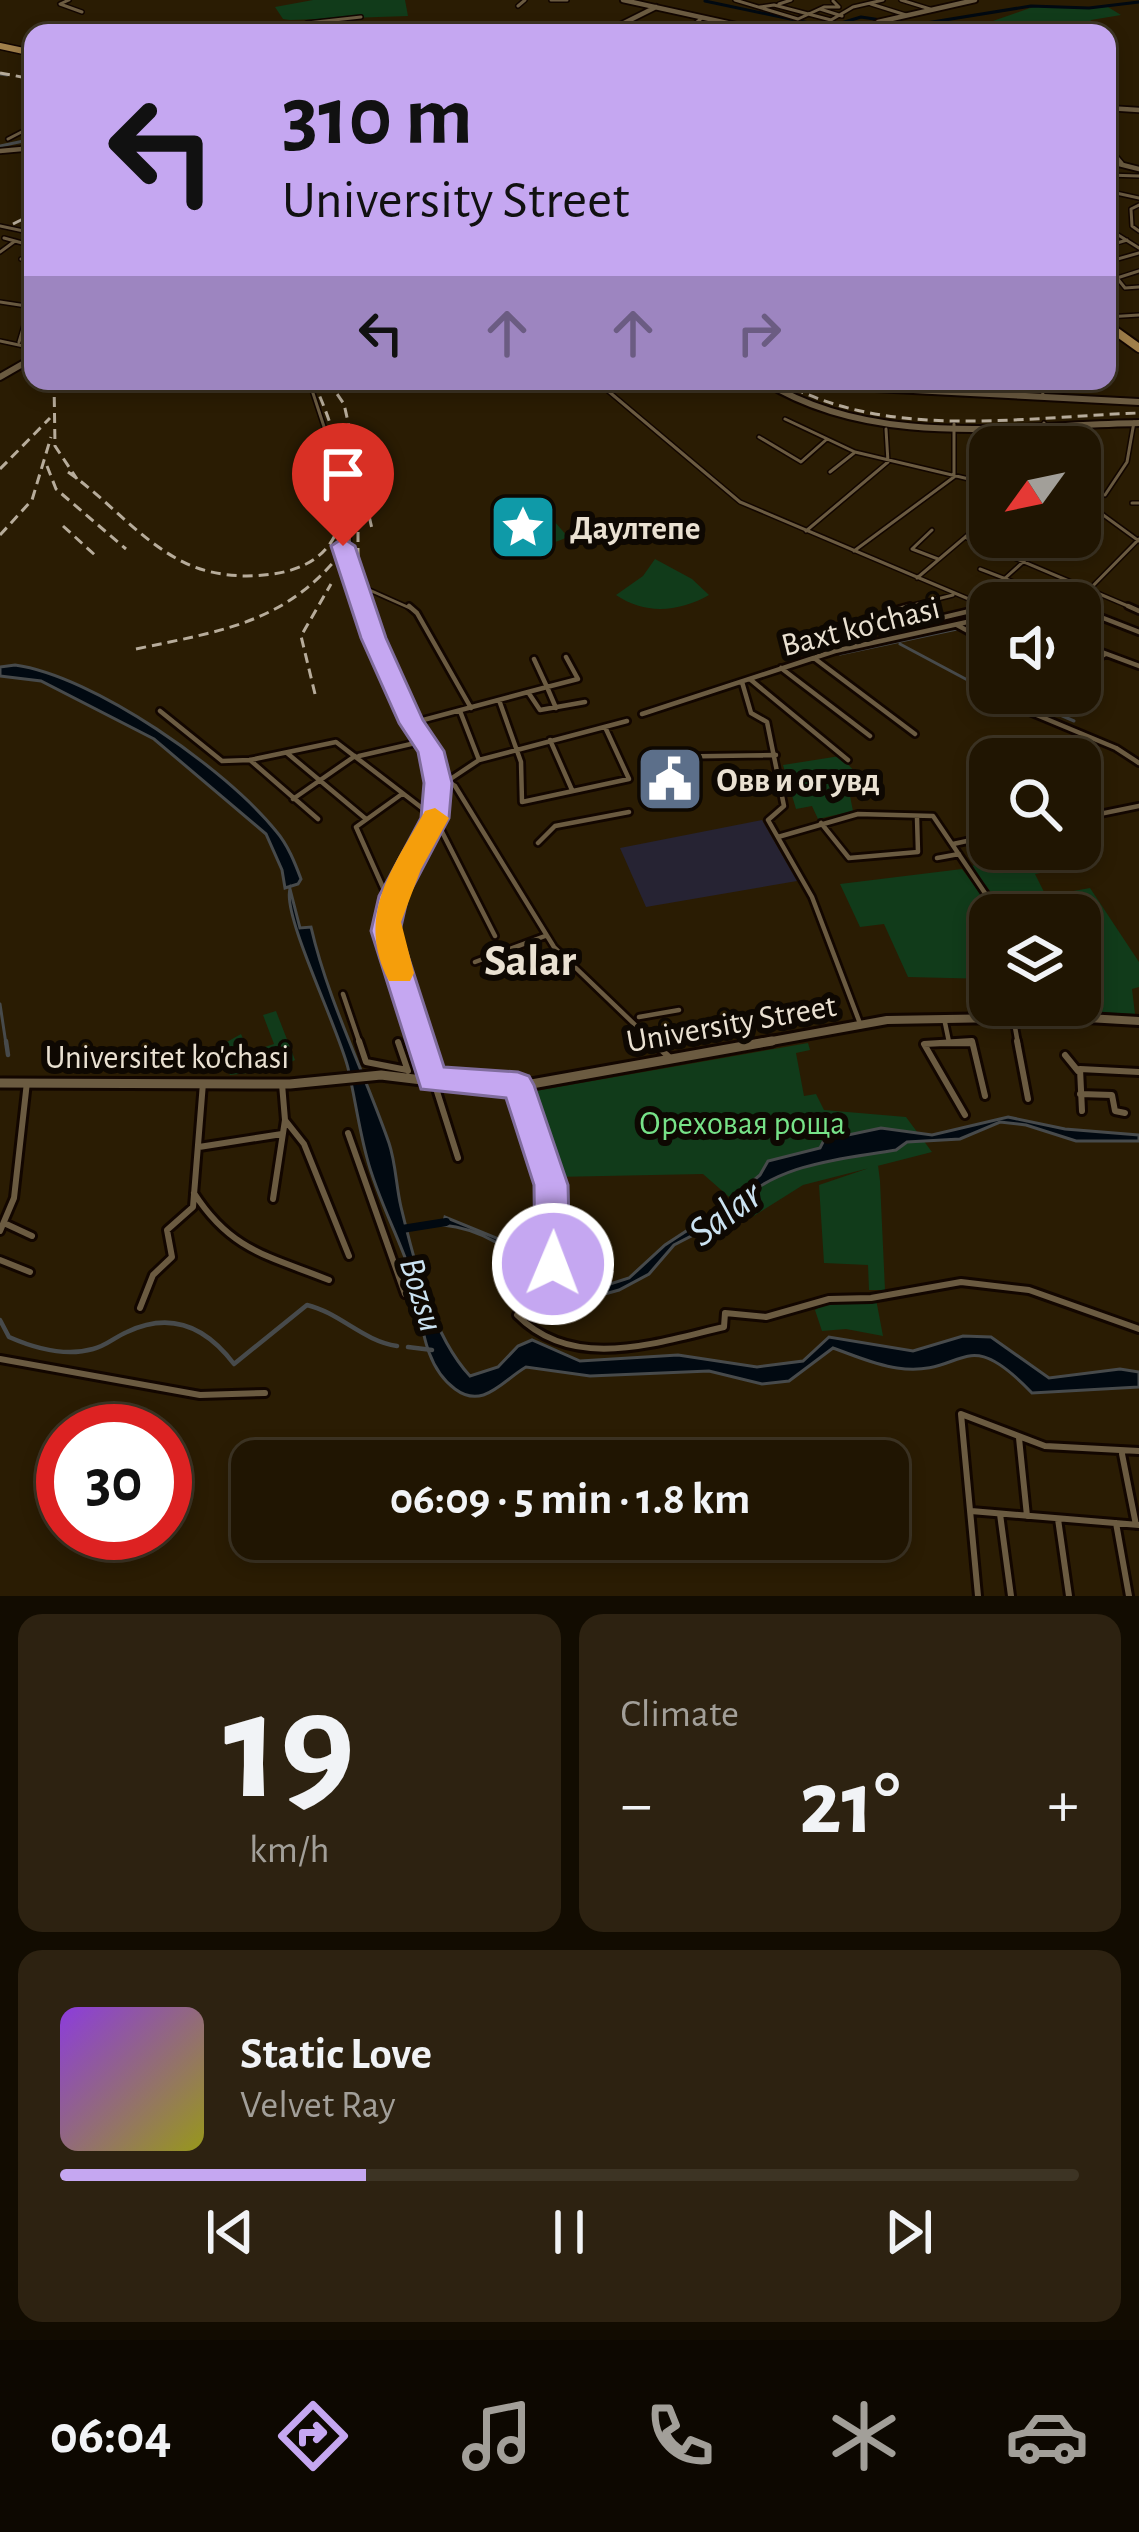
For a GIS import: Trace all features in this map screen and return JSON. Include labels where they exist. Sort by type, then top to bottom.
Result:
[{"type":"main road","points":[[625,0],[736,24]]},
{"type":"main road","points":[[878,24],[975,0]]},
{"type":"main road","points":[[680,11],[690,2]]},
{"type":"main road","points":[[632,18],[647,4]]},
{"type":"main road","points":[[621,24],[656,6]]},
{"type":"main road","points":[[1116,165],[1138,173]]},
{"type":"main road","points":[[778,390],[802,406],[832,416],[886,424],[1136,422]]},
{"type":"main road","points":[[951,390],[1139,402]]},
{"type":"main road","name":"University Street","points":[[334,1079],[409,1073],[433,1080],[518,1085],[861,1026],[969,1016]]},
{"type":"main road","name":"University Street","points":[[1101,1019],[1139,1022]]},
{"type":"main road","name":"Universitet ko'chasi","points":[[0,1083],[282,1084],[334,1079]]},
{"type":"street","points":[[69,0],[60,4],[82,13]]},
{"type":"street","points":[[518,6],[525,0]]},
{"type":"street","points":[[551,0],[566,0]]},
{"type":"street","points":[[737,0],[798,19],[822,8],[839,7],[832,1]]},
{"type":"street","points":[[761,0],[833,20],[853,7],[883,0]]},
{"type":"street","points":[[760,7],[792,0]]},
{"type":"street","points":[[848,0],[853,7]]},
{"type":"street","points":[[901,0],[936,10]]},
{"type":"street","points":[[946,0],[957,5]]},
{"type":"street","points":[[868,4],[911,16]]},
{"type":"street","points":[[822,8],[842,16]]},
{"type":"street","points":[[307,24],[361,17]]},
{"type":"street","points":[[694,24],[702,18]]},
{"type":"street","points":[[884,21],[893,24]]},
{"type":"street","points":[[8,140],[24,131]]},
{"type":"street","points":[[1116,157],[1124,167]]},
{"type":"street","points":[[1138,173],[1131,208],[1132,226],[1139,231]]},
{"type":"street","points":[[0,226],[24,231]]},
{"type":"street","points":[[2,239],[18,230]]},
{"type":"street","points":[[1116,234],[1139,251]]},
{"type":"street","points":[[2,239],[24,244]]},
{"type":"street","points":[[0,252],[15,241]]},
{"type":"street","points":[[1116,244],[1127,241]]},
{"type":"street","points":[[1139,271],[1117,278],[1125,288],[1139,287]]},
{"type":"street","points":[[19,342],[24,325]]},
{"type":"street","points":[[0,341],[24,344]]},
{"type":"street","points":[[313,390],[337,485],[338,524],[349,531],[343,546],[356,584],[355,601],[424,741],[438,783],[435,818],[394,896],[386,931],[458,1157]]},
{"type":"street","points":[[607,390],[740,502],[969,599]]},
{"type":"street","points":[[1022,390],[1024,396]]},
{"type":"street","points":[[1042,390],[1042,397]]},
{"type":"street","points":[[785,418],[854,452],[969,480]]},
{"type":"street","points":[[1105,495],[1115,488],[1136,422]]},
{"type":"street","points":[[954,424],[954,477]]},
{"type":"street","points":[[886,429],[888,462]]},
{"type":"street","points":[[759,437],[800,462],[827,439]]},
{"type":"street","points":[[830,472],[854,452]]},
{"type":"street","points":[[806,531],[888,462]]},
{"type":"street","points":[[854,551],[954,477]]},
{"type":"street","points":[[1094,582],[1138,540],[1101,514]]},
{"type":"street","points":[[1101,515],[1121,527]]},
{"type":"street","points":[[932,530],[912,549],[938,560]]},
{"type":"street","points":[[917,578],[969,533]]},
{"type":"street","points":[[964,537],[1070,582]]},
{"type":"street","points":[[1003,580],[1025,558]]},
{"type":"street","points":[[980,569],[1009,582]]},
{"type":"street","points":[[356,584],[404,602],[417,614],[472,708]]},
{"type":"street","points":[[957,594],[892,611],[883,620],[894,628],[969,611]]},
{"type":"street","points":[[1101,595],[1139,611]]},
{"type":"street","points":[[899,603],[908,607]]},
{"type":"street","points":[[1101,616],[1139,632]]},
{"type":"street","name":"Baxt ko'chasi","points":[[641,714],[814,658],[969,622]]},
{"type":"street","points":[[957,625],[969,632]]},
{"type":"street","points":[[1101,652],[1139,666]]},
{"type":"street","points":[[1101,657],[1105,654]]},
{"type":"street","points":[[412,723],[578,681],[566,656]]},
{"type":"street","points":[[814,658],[915,734]]},
{"type":"street","points":[[534,659],[556,708]]},
{"type":"street","points":[[781,668],[870,736]]},
{"type":"street","points":[[751,680],[848,760]]},
{"type":"street","name":"Baxt ko'chasi","points":[[742,682],[751,712],[767,722],[776,755],[784,806],[767,818],[777,837]]},
{"type":"street","points":[[528,692],[537,709],[585,702]]},
{"type":"street","points":[[499,700],[521,762],[522,802],[629,779],[605,727]]},
{"type":"street","points":[[160,711],[222,761],[250,760],[336,742],[435,818],[495,937]]},
{"type":"street","points":[[460,711],[479,760]]},
{"type":"street","points":[[1034,714],[1116,748],[1139,763]]},
{"type":"street","points":[[438,783],[479,760],[626,721]]},
{"type":"street","points":[[550,740],[572,790]]},
{"type":"street","points":[[293,799],[356,756],[424,741]]},
{"type":"street","points":[[286,752],[366,819]]},
{"type":"street","points":[[652,757],[776,755]]},
{"type":"street","points":[[250,760],[318,819]]},
{"type":"street","points":[[447,781],[545,936],[673,1061]]},
{"type":"street","points":[[394,896],[386,892],[356,830],[403,793]]},
{"type":"street","points":[[1101,814],[1139,806]]},
{"type":"street","points":[[538,843],[555,826],[629,812]]},
{"type":"street","points":[[861,1026],[812,897],[777,837],[858,814],[937,818],[990,894]]},
{"type":"street","points":[[821,823],[849,858],[859,860],[916,853],[917,815]]},
{"type":"street","points":[[953,844],[969,841]]},
{"type":"street","points":[[937,858],[959,854]]},
{"type":"street","points":[[475,962],[545,936]]},
{"type":"street","points":[[344,994],[365,1062],[409,1073]]},
{"type":"street","points":[[639,1017],[679,1010]]},
{"type":"street","points":[[943,1016],[949,1042]]},
{"type":"street","points":[[1015,1026],[1028,1100]]},
{"type":"street","points":[[965,1115],[924,1044],[972,1041],[985,1096]]},
{"type":"street","points":[[398,1042],[409,1073]]},
{"type":"street","points":[[1065,1055],[1078,1071],[1082,1111]]},
{"type":"street","points":[[1078,1071],[1139,1072]]},
{"type":"street","points":[[27,1082],[14,1198],[1,1227],[32,1236]]},
{"type":"street","points":[[140,1308],[153,1275],[172,1257],[164,1238],[166,1227],[191,1211],[203,1082]]},
{"type":"street","points":[[273,1199],[285,1120],[282,1084]]},
{"type":"street","points":[[518,1085],[551,1185],[553,1264],[517,1315],[545,1339],[570,1350],[589,1352],[724,1327],[725,1313],[766,1317],[829,1299],[871,1298],[961,1282],[1029,1290],[1139,1329]]},
{"type":"street","points":[[1080,1094],[1112,1095],[1114,1111],[1125,1113]]},
{"type":"street","points":[[285,1120],[304,1144],[349,1256]]},
{"type":"street","points":[[348,1133],[361,1178],[376,1201],[405,1294]]},
{"type":"street","points":[[198,1147],[282,1134]]},
{"type":"street","points":[[194,1193],[208,1217],[238,1248],[329,1280]]},
{"type":"street","points":[[0,1260],[30,1272]]},
{"type":"street","points":[[0,1359],[200,1395],[265,1393]]},
{"type":"street","points":[[978,1596],[962,1414],[1045,1445],[1139,1451]]},
{"type":"street","points":[[1019,1435],[1027,1516]]},
{"type":"street","points":[[968,1511],[1138,1525],[1121,1451]]},
{"type":"street","points":[[1000,1514],[1011,1596]]},
{"type":"street","points":[[1058,1519],[1070,1596]]},
{"type":"street","points":[[1116,1523],[1129,1596]]},
{"type":"shaded area","points":[[762,820],[797,881],[646,907],[620,848]]},
{"type":"green space","points":[[313,0],[405,0],[408,16],[290,20],[283,19],[275,7]]},
{"type":"green space","points":[[1033,7],[1108,7],[1121,15],[1089,24],[990,22]]},
{"type":"green space","points":[[523,508],[547,513],[568,537],[533,548],[498,540],[497,524]]},
{"type":"green space","points":[[655,559],[692,579],[709,595],[662,609],[639,606],[616,595],[643,576]]},
{"type":"green space","points":[[840,756],[877,795],[850,796],[853,811],[818,819],[812,806],[796,809],[783,765]]},
{"type":"green space","points":[[962,869],[981,894],[969,894],[969,978],[908,977],[884,924],[860,927],[840,884]]},
{"type":"green space","points":[[974,870],[1057,870],[1035,874],[1045,894],[992,894]]},
{"type":"green space","points":[[1090,888],[1094,894],[1057,894]]},
{"type":"green space","points":[[1101,905],[1139,962],[1139,987],[1132,989],[1135,1014],[1101,1012]]},
{"type":"green space","points":[[276,1011],[295,1060],[275,1070],[230,1075],[218,1047],[241,1034],[249,1052],[274,1044],[263,1015]]},
{"type":"green space","name":"Ореховая роща","points":[[808,1043],[810,1050],[796,1053],[804,1096],[816,1094],[824,1110],[906,1117],[932,1152],[803,1185],[752,1217],[703,1174],[554,1177],[524,1093]]},
{"type":"green space","points":[[878,1165],[885,1290],[869,1290],[868,1265],[824,1263],[819,1185]]},
{"type":"green space","points":[[876,1299],[883,1336],[846,1329],[822,1331],[815,1310],[830,1300]]},
{"type":"water","points":[[15,665],[82,687],[192,754],[276,831],[301,879],[298,884],[285,888],[266,834],[154,739],[41,681],[0,676],[0,667]]},
{"type":"water","name":"Bozsu","points":[[290,889],[300,928],[311,927],[389,1143],[426,1296],[445,1340],[470,1376],[498,1367],[518,1346],[532,1340],[580,1361],[678,1355],[757,1367],[803,1361],[829,1337],[913,1351],[963,1336],[991,1337],[1049,1378],[1120,1369],[1139,1372],[1139,1387],[1032,1393],[1009,1371],[977,1356],[920,1369],[897,1368],[833,1348],[789,1381],[762,1384],[709,1371],[590,1376],[526,1367],[483,1395],[465,1395],[443,1378],[428,1350],[410,1271],[367,1158],[348,1068],[294,922]]},
{"type":"water","name":"Salar","points":[[1008,1117],[1065,1129],[1139,1135],[1139,1141],[1076,1141],[1000,1122],[960,1139],[907,1142],[896,1150],[808,1166],[768,1182],[732,1209],[726,1204],[760,1175],[768,1161],[820,1148],[824,1140],[881,1128],[932,1135]]},
{"type":"water","name":"Salar","points":[[720,1209],[728,1217],[674,1245],[649,1274],[619,1290],[580,1301],[499,1244],[443,1225],[445,1217],[523,1249],[588,1291],[629,1278],[665,1245]]},
{"type":"waterway","points":[[705,1],[814,24]]},
{"type":"waterway","points":[[920,24],[1031,6],[1089,8],[1139,2]]},
{"type":"waterway","points":[[838,24],[861,17],[907,24]]},
{"type":"waterway","points":[[0,74],[7,75]]},
{"type":"waterway","points":[[0,146],[24,141]]},
{"type":"waterway","points":[[840,654],[957,629]]},
{"type":"waterway","points":[[900,644],[969,681]]},
{"type":"waterway","points":[[1058,714],[1074,721]]},
{"type":"waterway","points":[[0,1004],[6,1044]]},
{"type":"waterway","points":[[6,1041],[8,1055]]},
{"type":"waterway","name":"Salar","points":[[402,1229],[446,1222]]},
{"type":"waterway","points":[[0,1320],[9,1337],[61,1352],[98,1348],[143,1326],[173,1323],[212,1340],[234,1364],[307,1305],[397,1346]]},
{"type":"waterway","points":[[408,1347],[432,1350]]},
{"type":"railway","points":[[0,73],[24,77]]},
{"type":"railway","points":[[13,224],[24,218]]},
{"type":"railway","points":[[54,390],[55,446],[77,479]]},
{"type":"railway","points":[[68,472],[158,547],[192,566],[252,576],[306,564],[327,547],[340,524],[344,497],[334,437],[317,390]]},
{"type":"railway","points":[[334,390],[344,404],[372,529]]},
{"type":"railway","points":[[799,390],[865,412],[909,419],[1139,413]]},
{"type":"railway","points":[[0,469],[50,418]]},
{"type":"railway","points":[[0,535],[32,500],[51,437]]},
{"type":"railway","points":[[47,466],[56,489],[126,549]]},
{"type":"railway","points":[[63,526],[96,556]]},
{"type":"railway","points":[[358,532],[358,580],[388,653]]},
{"type":"railway","points":[[136,649],[254,619],[303,591],[348,544]]},
{"type":"railway","points":[[315,694],[301,636],[331,584]]},
{"type":"slow traffic","points":[[399,973],[386,922],[406,869],[435,818]]},
{"type":"place","name":"Даултепе","points":[[523,527]]},
{"type":"place","name":"Овв и ог увд","points":[[670,779]]},
{"type":"district","name":"Salar","points":[[530,959]]},
{"type":"route","points":[[343,546],[373,638],[430,751],[438,783],[435,818],[390,905],[386,931],[433,1080],[518,1085],[551,1185],[553,1264]]}]
